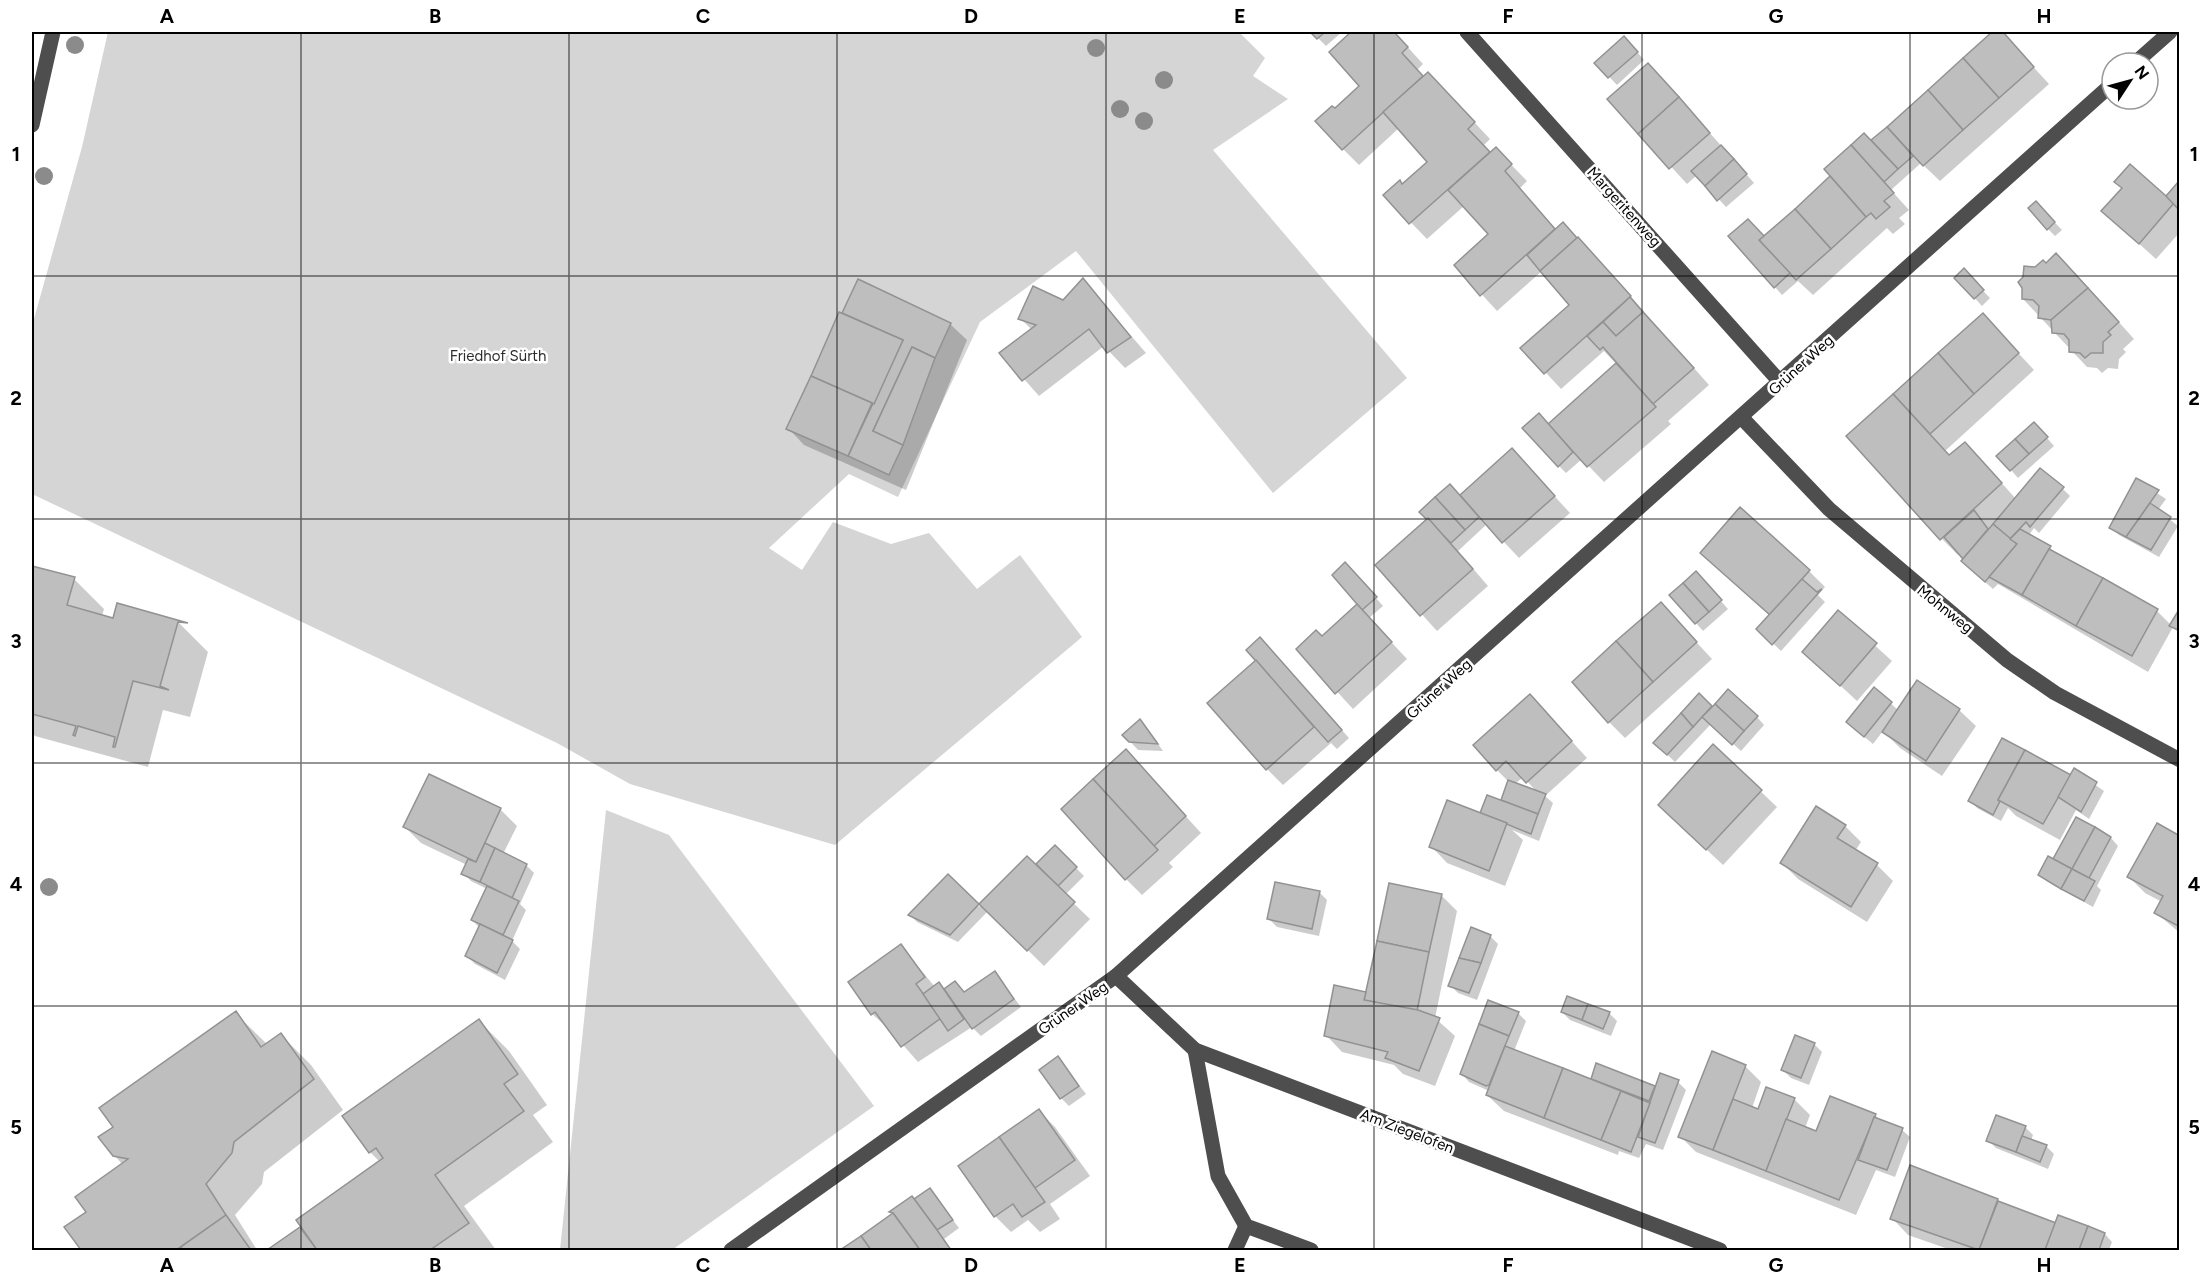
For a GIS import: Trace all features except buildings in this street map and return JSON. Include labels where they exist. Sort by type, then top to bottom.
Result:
[{"type":"street","points":[[32,125],[53,32]]},
{"type":"street","name":"Margeritenweg","points":[[1467,32],[1781,383]]},
{"type":"street","points":[[2146,51],[2161,34]]},
{"type":"street","name":"Grüner Weg","points":[[731,1251],[1116,976],[1742,418],[2100,95]]},
{"type":"street","name":"Mohnweg","points":[[1742,418],[1829,509],[2007,660],[2055,693],[2180,760]]},
{"type":"street","name":"Am Ziegelofen","points":[[1116,976],[1195,1050],[1720,1251]]},
{"type":"street","points":[[1195,1050],[1218,1176],[1246,1226],[1311,1251]]},
{"type":"street","points":[[1235,1251],[1246,1226]]},
{"type":"green space","name":"Friedhof Sürth","points":[[108,32],[1239,32],[1265,58],[1253,76],[1288,99],[1213,150],[1407,378],[1273,493],[1076,251],[980,322],[898,497],[849,474],[769,548],[802,570],[833,522],[891,544],[929,533],[977,589],[1020,555],[1082,637],[835,845],[630,784],[557,743],[32,494],[32,326],[82,147]]},
{"type":"green space","points":[[606,810],[669,835],[874,1106],[672,1250],[560,1250]]}]
